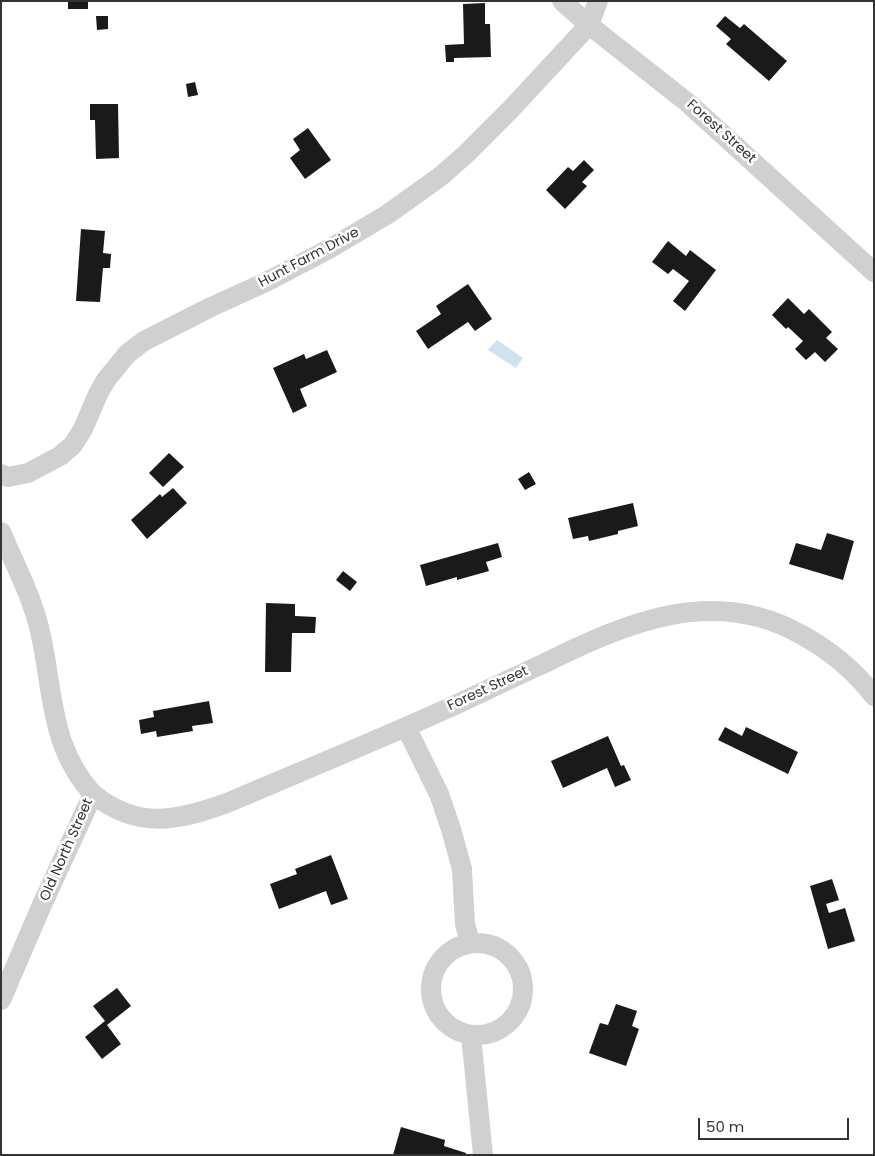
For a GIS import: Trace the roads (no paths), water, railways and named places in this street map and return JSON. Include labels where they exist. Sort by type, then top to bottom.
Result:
[{"type":"street","name":"Forest Street","points":[[562,1],[589,25],[703,116],[874,272]]},
{"type":"street","name":"Hunt Farm Drive","points":[[1,474],[8,477],[28,473],[60,456],[73,445],[83,429],[106,380],[127,354],[144,341],[329,249],[388,214],[435,180],[466,154],[511,109],[589,25],[598,1]]},
{"type":"street","name":"Old North Street","points":[[1,532],[22,578],[38,624],[44,648],[54,715],[65,753],[74,770],[93,794],[1,1000]]},
{"type":"street","name":"Forest Street","points":[[93,794],[104,804],[135,817],[152,820],[188,816],[227,803],[406,727],[599,637],[670,614],[719,611],[767,619],[790,628],[834,656],[874,696]]},
{"type":"street","points":[[406,727],[439,794],[451,829],[462,869],[465,924],[470,942]]},
{"type":"street","points":[[470,942],[486,943],[501,948],[513,958],[521,972],[524,988],[522,1004],[514,1018],[502,1029],[487,1034],[471,1035],[456,1031],[444,1022],[436,1010],[431,996],[431,982],[436,968],[444,956],[456,947],[470,942]]},
{"type":"street","points":[[471,1035],[483,1155]]},
{"type":"water","points":[[497,340],[523,358],[516,368],[488,350]]}]
